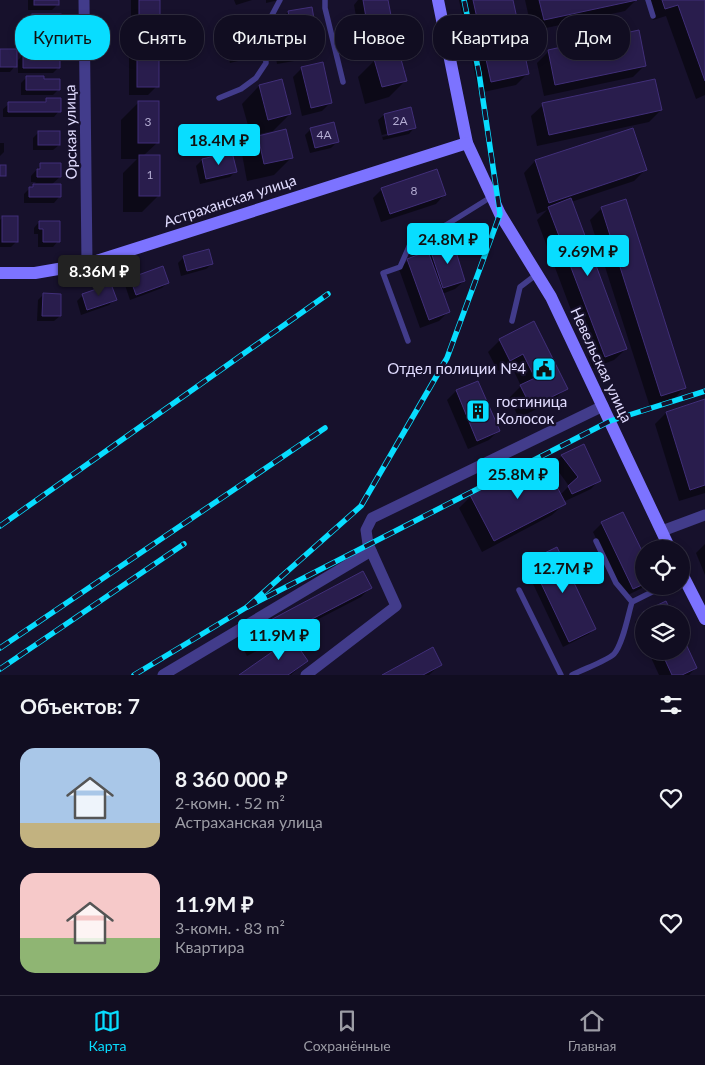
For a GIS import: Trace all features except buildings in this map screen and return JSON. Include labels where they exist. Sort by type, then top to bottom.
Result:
[{"type":"street","name":"Орская улица","points":[[84,0],[88,264]]},
{"type":"street","name":"Невельская улица","points":[[438,0],[467,143],[490,197],[551,297],[666,540]]},
{"type":"street","name":"Астраханская улица","points":[[0,273],[35,273],[88,264],[467,143]]},
{"type":"street","points":[[306,675],[396,606],[368,544],[366,530],[372,518],[603,406]]},
{"type":"street","points":[[662,531],[705,515]]},
{"type":"street","points":[[164,675],[371,551]]},
{"type":"street","points":[[690,590],[705,619]]},
{"type":"lane","points":[[219,98],[241,89],[256,78],[266,63],[264,30],[280,0]]},
{"type":"lane","points":[[325,0],[325,8],[343,82]]},
{"type":"lane","points":[[648,0],[653,16]]},
{"type":"lane","points":[[408,341],[383,273],[400,267],[411,242],[446,225],[490,197]]},
{"type":"lane","points":[[512,321],[520,287],[537,274]]},
{"type":"lane","points":[[596,541],[616,583],[632,602]]},
{"type":"lane","points":[[518,590],[561,675]]},
{"type":"lane","points":[[572,675],[615,653],[632,602],[646,595]]},
{"type":"railway","points":[[247,607],[361,506],[447,358],[500,214],[479,73],[464,0]]},
{"type":"railway","points":[[0,526],[328,294]]},
{"type":"railway","points":[[134,675],[247,607],[610,421],[705,391]]},
{"type":"railway","points":[[0,648],[325,428]]},
{"type":"railway","points":[[0,669],[184,544]]},
{"type":"place","name":"Отдел полиции №4","points":[[544,369]]},
{"type":"place","name":"гостиница Колосок","points":[[478,411]]}]
